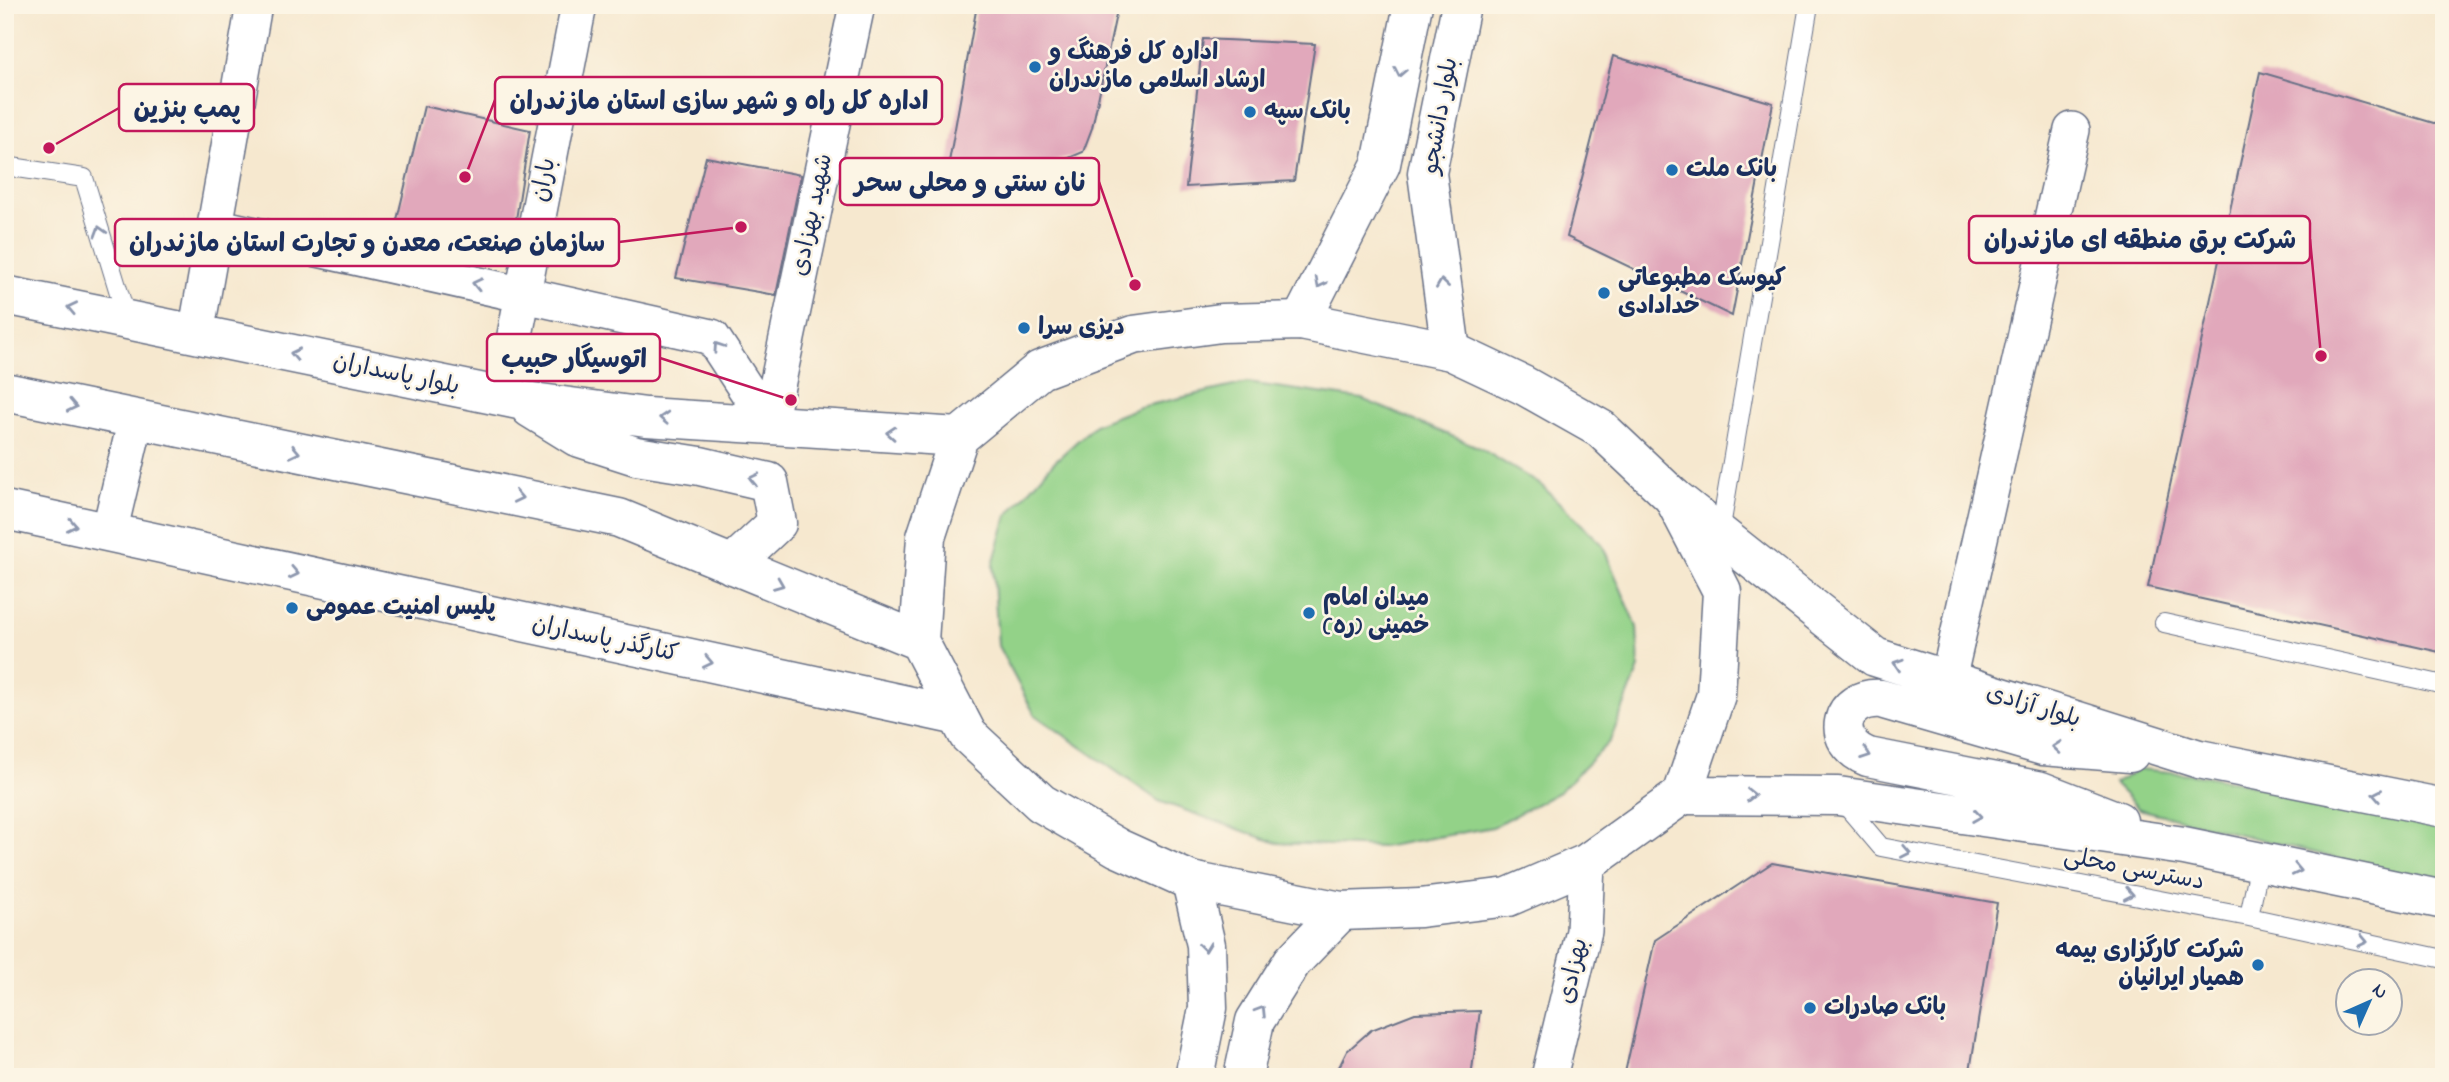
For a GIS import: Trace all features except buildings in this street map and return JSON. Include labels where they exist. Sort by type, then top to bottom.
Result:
[{"type":"main road","name":"بلوار دانشجو","points":[[1301,321],[1381,164],[1413,5]]},
{"type":"main road","name":"بلوار دانشجو","points":[[1451,351],[1427,173],[1461,5]]},
{"type":"main road","name":"بلوار پاسداران","points":[[5,295],[510,398],[646,417],[959,437]]},
{"type":"main road","points":[[1301,321],[1451,351],[1523,385],[1601,429],[1673,497],[1722,591],[1716,695],[1682,795],[1587,863],[1508,897],[1420,908],[1340,911],[1191,881],[1118,848],[1041,803],[968,735],[919,641],[926,537],[959,437],[1040,370],[1133,335],[1221,323],[1301,321]]},
{"type":"main road","points":[[5,392],[619,518],[919,641]]},
{"type":"main road","points":[[510,398],[577,437],[636,456],[700,466],[769,482],[777,523],[732,565]]},
{"type":"main road","name":"بلوار آزادی","points":[[1673,497],[1875,657],[2199,758],[2444,808]]},
{"type":"main road","name":"کنارگذر پاسداران","points":[[5,510],[958,716]]},
{"type":"main road","points":[[2184,846],[2041,791],[1868,757],[1848,744],[1844,721],[1849,710],[1858,702],[1869,698],[1881,699],[2043,746],[2199,758]]},
{"type":"main road","points":[[1682,795],[1838,796],[2184,846],[2444,900]]},
{"type":"main road","points":[[1191,881],[1206,945],[1208,1008],[1194,1077]]},
{"type":"main road","points":[[1244,1077],[1255,1021],[1292,962],[1340,911]]},
{"type":"street","points":[[196,334],[254,5]]},
{"type":"street","name":"باران","points":[[510,398],[523,295],[579,5]]},
{"type":"street","name":"شهید بهزادی","points":[[769,424],[857,5]]},
{"type":"street","points":[[1948,680],[2072,130]]},
{"type":"street","points":[[215,226],[712,337],[769,424]]},
{"type":"street","points":[[109,533],[136,419]]},
{"type":"street","name":"بهزادی","points":[[1549,1077],[1584,931],[1587,863]]},
{"type":"lane","points":[[1720,534],[1809,5]]},
{"type":"lane","points":[[5,166],[84,178],[127,319]]},
{"type":"lane","points":[[2164,623],[2444,685]]},
{"type":"lane","name":"دسترسی محلی","points":[[1838,796],[1881,847],[2249,917],[2444,959]]},
{"type":"lane","points":[[2249,917],[2260,862]]},
{"type":"green space","points":[[1247,383],[1362,399],[1478,447],[1541,485],[1602,544],[1637,627],[1639,668],[1610,741],[1559,792],[1493,827],[1382,847],[1277,843],[1159,801],[1035,715],[998,646],[993,564],[1007,516],[1053,463],[1096,424],[1140,407]]},
{"type":"green space","points":[[2139,769],[2201,775],[2444,822],[2444,883],[2139,809],[2114,784]]},
{"type":"place","name":"اداره کل فرهنگ و ارشاد اسلامی مازندران","points":[[1035,67]]},
{"type":"place","name":"بانک سپه","points":[[1250,112]]},
{"type":"place","name":"پمپ بنزین","points":[[49,148]]},
{"type":"place","name":"بانک ملت","points":[[1672,170]]},
{"type":"place","name":"اداره کل راه و شهر سازی استان مازندران","points":[[465,177]]},
{"type":"place","name":"سازمان صنعت، معدن و تجارت استان مازندران","points":[[741,227]]},
{"type":"place","name":"نان سنتی و محلی سحر","points":[[1135,285]]},
{"type":"place","name":"کیوسک مطبوعاتی خدادادی","points":[[1604,293]]},
{"type":"place","name":"دیزی سرا","points":[[1024,328]]},
{"type":"place","name":"شرکت برق منطقه ای مازندران","points":[[2321,356]]},
{"type":"place","name":"اتوسیگار حبیب","points":[[791,400]]},
{"type":"place","name":"پلیس امنیت عمومی","points":[[292,608]]},
{"type":"place","name":"میدان امام خمینی (ره)","points":[[1309,613]]},
{"type":"place","name":"شرکت کارگزاری بیمه همیار ایرانیان","points":[[2258,965]]},
{"type":"place","name":"بانک صادرات","points":[[1810,1008]]}]
